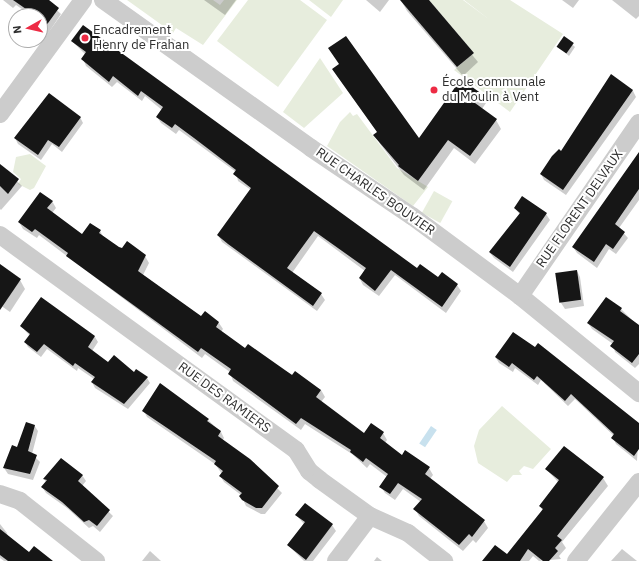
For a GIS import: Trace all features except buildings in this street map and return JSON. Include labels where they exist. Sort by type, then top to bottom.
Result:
[{"type":"street","points":[[0,114],[82,0]]},
{"type":"street","name":"RUE CHARLES BOUVIER","points":[[103,0],[311,148],[412,216],[520,296],[639,393]]},
{"type":"street","name":"RUE FLORENT DELVAUX","points":[[520,296],[639,123]]},
{"type":"street","name":"RUE DES RAMIERS","points":[[0,235],[296,450],[309,471],[370,516],[408,533],[444,561]]},
{"type":"street","points":[[576,561],[639,482]]},
{"type":"street","points":[[0,494],[20,501],[96,561]]},
{"type":"street","points":[[336,561],[370,516]]},
{"type":"green space","points":[[127,0],[213,0],[220,5],[224,0],[237,0],[203,45],[176,28],[173,33]]},
{"type":"green space","points":[[248,0],[300,0],[327,20],[278,87],[217,41]]},
{"type":"green space","points":[[309,0],[343,0],[331,17]]},
{"type":"green space","points":[[429,0],[463,0],[490,20],[464,0],[510,0],[563,34],[510,112],[454,70],[474,53]]},
{"type":"green space","points":[[320,58],[343,93],[304,128],[283,112]]},
{"type":"green space","points":[[350,112],[353,116],[357,114],[397,168],[428,187],[413,206],[327,146],[340,122]]},
{"type":"green space","points":[[30,154],[46,166],[34,188],[30,190],[18,184],[21,179],[13,172],[16,157]]},
{"type":"green space","points":[[434,191],[452,201],[440,223],[422,213]]},
{"type":"green space","points":[[502,406],[551,449],[533,469],[524,466],[519,471],[522,475],[513,475],[507,482],[478,463],[474,446],[479,430]]},
{"type":"water","points":[[431,426],[437,430],[425,447],[419,443]]},
{"type":"place","name":"Encadrement Henry de Frahan","points":[[85,38]]},
{"type":"place","name":"École communale du Moulin à Vent","points":[[434,90]]}]
